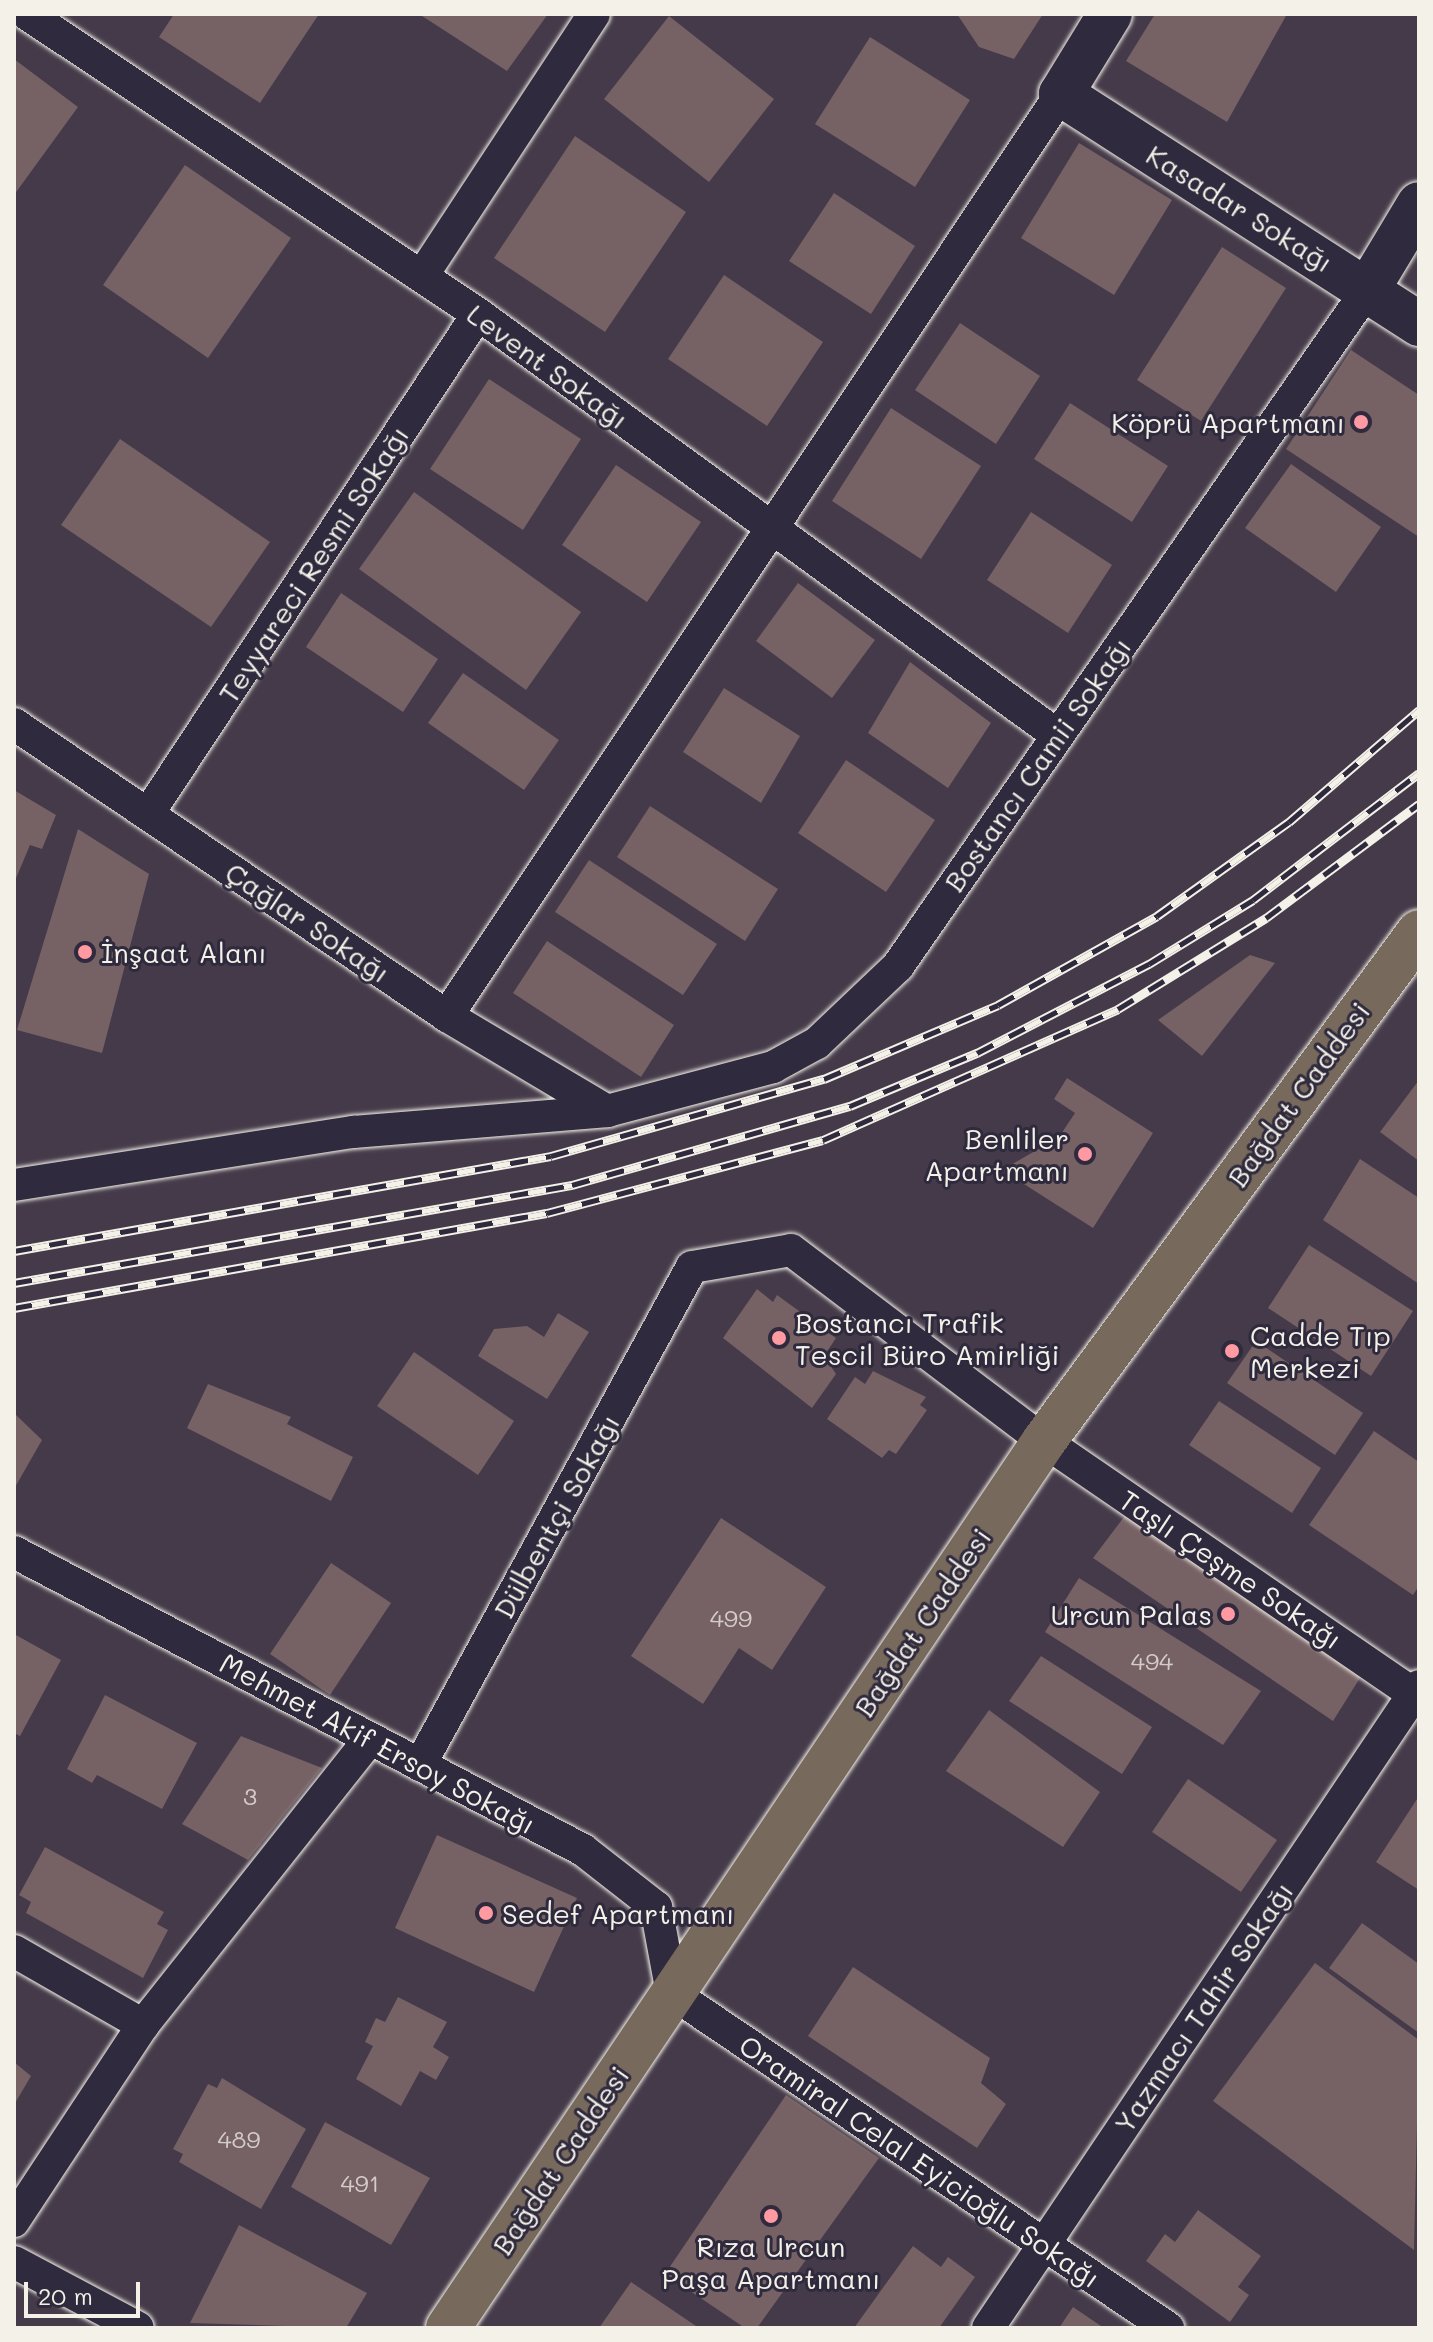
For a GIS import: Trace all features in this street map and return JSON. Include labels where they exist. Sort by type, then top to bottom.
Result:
[{"type":"main road","points":[[1061,94],[1110,14]]},
{"type":"main road","name":"Kasadar Sokağı","points":[[1061,94],[1419,324]]},
{"type":"main road","points":[[1368,289],[1419,204]]},
{"type":"main road","name":"Bağdat Caddesi","points":[[448,2328],[1044,1441],[1416,942]]},
{"type":"street","name":"Levent Sokağı","points":[[27,14],[478,314],[1057,735]]},
{"type":"street","points":[[422,276],[594,14]]},
{"type":"street","points":[[447,1016],[1061,94]]},
{"type":"street","name":"Bostancı Camii Sokağı","points":[[14,1185],[354,1132],[607,1111],[773,1067],[817,1043],[898,966],[1368,289]]},
{"type":"street","name":"Teyyareci Resmi Sokağı","points":[[148,814],[478,314]]},
{"type":"street","name":"Çağlar Sokağı","points":[[14,724],[447,1016],[607,1111]]},
{"type":"street","name":"Taşlı Çeşme Sokağı","points":[[692,1267],[791,1250],[1044,1441],[1417,1693]]},
{"type":"street","name":"Dülbentçi Sokağı","points":[[420,1765],[692,1267]]},
{"type":"street","name":"Mehmet Akif Ersoy Sokağı","points":[[14,1552],[583,1850],[656,1907],[672,1993]]},
{"type":"street","name":"Yazmacı Tahir Sokağı","points":[[988,2328],[1417,1693]]},
{"type":"street","points":[[14,2221],[143,2025],[369,1740]]},
{"type":"street","points":[[14,1951],[143,2025]]},
{"type":"street","name":"Oramiral Celal Eyicioğlu Sokağı","points":[[672,1993],[1168,2328]]},
{"type":"street","points":[[14,2262],[138,2328]]},
{"type":"building","points":[[174,14],[319,14],[260,103],[159,37]]},
{"type":"building","points":[[419,14],[548,14],[507,71]]},
{"type":"building","points":[[957,14],[1043,14],[1014,59],[979,47]]},
{"type":"building","points":[[1155,14],[1287,14],[1227,122],[1126,61]]},
{"type":"building","points":[[669,16],[774,99],[709,182],[604,99]]},
{"type":"building","points":[[870,37],[970,100],[915,187],[815,124]]},
{"type":"building","points":[[14,59],[78,107],[14,195]]},
{"type":"building","points":[[575,136],[686,212],[605,332],[494,258]]},
{"type":"building","points":[[1079,143],[1172,200],[1114,295],[1021,238]]},
{"type":"building","points":[[185,165],[291,238],[208,358],[103,285]]},
{"type":"building","points":[[834,193],[915,246],[871,314],[789,261]]},
{"type":"building","points":[[1222,247],[1286,288],[1201,421],[1137,380]]},
{"type":"building","points":[[724,275],[823,342],[767,426],[668,359]]},
{"type":"building","points":[[960,323],[1040,376],[996,444],[915,390]]},
{"type":"building","name":"Köprü Apartmanı","points":[[1351,350],[1419,395],[1419,537],[1286,449]]},
{"type":"building","points":[[489,379],[581,439],[523,530],[430,469]]},
{"type":"building","points":[[1070,403],[1168,466],[1132,522],[1034,459]]},
{"type":"building","points":[[891,408],[981,466],[921,559],[832,501]]},
{"type":"building","points":[[120,439],[270,542],[211,627],[61,525]]},
{"type":"building","points":[[1291,464],[1381,527],[1336,592],[1245,528]]},
{"type":"building","points":[[616,465],[701,522],[647,602],[562,545]]},
{"type":"building","points":[[414,492],[581,612],[526,690],[359,569]]},
{"type":"building","points":[[1031,512],[1112,565],[1068,633],[987,580]]},
{"type":"building","points":[[798,583],[875,640],[832,698],[756,641]]},
{"type":"building","points":[[341,593],[438,659],[403,712],[306,647]]},
{"type":"building","points":[[910,662],[991,723],[948,788],[868,733]]},
{"type":"building","points":[[463,673],[559,740],[524,790],[428,723]]},
{"type":"building","points":[[724,688],[800,736],[761,803],[683,752]]},
{"type":"building","points":[[846,760],[935,820],[886,892],[798,833]]},
{"type":"building","points":[[14,790],[56,815],[42,849],[30,845],[14,883]]},
{"type":"building","points":[[650,806],[778,889],[745,941],[617,857]]},
{"type":"building","name":"İnşaat Alanı","points":[[78,829],[149,874],[102,1053],[17,1030]]},
{"type":"building","points":[[589,860],[717,944],[683,995],[555,912]]},
{"type":"building","points":[[547,941],[674,1025],[641,1077],[513,993]]},
{"type":"building","points":[[1250,955],[1275,963],[1202,1056],[1158,1020]]},
{"type":"building","name":"Benliler Apartmanı","points":[[1067,1078],[1153,1133],[1093,1228],[1002,1170],[1059,1137],[1075,1113],[1054,1099]]},
{"type":"building","points":[[1419,1080],[1419,1161],[1380,1132]]},
{"type":"building","points":[[1360,1159],[1419,1198],[1419,1284],[1323,1220]]},
{"type":"building","points":[[1309,1245],[1413,1311],[1371,1376],[1268,1308]]},
{"type":"building","points":[[757,1289],[773,1302],[777,1295],[836,1338],[824,1356],[836,1374],[812,1408],[723,1338]]},
{"type":"building","points":[[558,1313],[589,1332],[547,1399],[478,1356],[494,1329],[527,1326],[544,1337]]},
{"type":"building","points":[[1256,1341],[1363,1413],[1335,1455],[1227,1383]]},
{"type":"building","points":[[414,1352],[514,1421],[478,1475],[377,1406]]},
{"type":"building","points":[[873,1371],[926,1397],[920,1405],[927,1410],[896,1454],[889,1450],[882,1458],[827,1419],[855,1377],[865,1384]]},
{"type":"building","points":[[208,1384],[291,1417],[287,1424],[353,1457],[331,1501],[187,1428]]},
{"type":"building","points":[[1219,1401],[1321,1468],[1292,1513],[1189,1445]]},
{"type":"building","points":[[14,1413],[42,1440],[14,1489]]},
{"type":"building","points":[[1374,1431],[1419,1462],[1419,1586],[1413,1595],[1309,1525]]},
{"type":"building","name":"Urcun Palas","points":[[1127,1513],[1365,1670],[1333,1721],[1093,1558]]},
{"type":"building","points":[[721,1518],[826,1587],[772,1670],[739,1648],[703,1704],[631,1656]]},
{"type":"building","points":[[331,1563],[391,1603],[330,1695],[270,1654]]},
{"type":"building","points":[[1079,1578],[1261,1691],[1223,1745],[1045,1632]]},
{"type":"building","points":[[14,1634],[61,1660],[20,1736],[14,1733]]},
{"type":"building","points":[[1041,1656],[1152,1727],[1122,1774],[1009,1701]]},
{"type":"building","points":[[105,1695],[197,1743],[162,1809],[97,1775],[92,1783],[67,1769]]},
{"type":"building","points":[[989,1710],[1100,1792],[1063,1847],[946,1771]]},
{"type":"building","points":[[241,1736],[322,1768],[248,1860],[182,1824]]},
{"type":"building","points":[[1188,1779],[1277,1840],[1241,1892],[1152,1832]]},
{"type":"building","points":[[1419,1796],[1419,1890],[1376,1862]]},
{"type":"building","name":"Sedef Apartmanı","points":[[437,1835],[577,1898],[534,1992],[395,1928]]},
{"type":"building","points":[[45,1847],[164,1912],[157,1924],[168,1930],[143,1978],[26,1913],[31,1902],[19,1895]]},
{"type":"building","points":[[1362,1923],[1419,1964],[1419,2033],[1329,1968]]},
{"type":"building","points":[[1315,1963],[1419,2040],[1414,2250],[1213,2101]]},
{"type":"building","points":[[853,1967],[990,2058],[981,2083],[1006,2104],[977,2148],[808,2036]]},
{"type":"building","points":[[398,1997],[447,2022],[433,2047],[449,2057],[436,2080],[420,2071],[401,2106],[356,2079],[373,2046],[365,2042],[376,2018],[385,2022]]},
{"type":"building","points":[[14,2062],[31,2076],[14,2105]]},
{"type":"building","points":[[222,2078],[306,2129],[261,2209],[179,2162],[183,2154],[173,2149],[208,2084],[217,2088]]},
{"type":"building","name":"Rıza Urcun Paşa Apartmanı","points":[[786,2095],[879,2158],[757,2328],[745,2328],[665,2274]]},
{"type":"building","points":[[325,2122],[430,2178],[391,2245],[291,2187]]},
{"type":"building","points":[[1198,2210],[1261,2256],[1238,2287],[1249,2295],[1230,2322],[1146,2261],[1165,2234],[1175,2242]]},
{"type":"building","points":[[239,2225],[367,2293],[346,2328],[190,2323]]},
{"type":"building","points":[[913,2246],[941,2267],[948,2257],[975,2277],[939,2328],[854,2328]]},
{"type":"building","points":[[631,2282],[699,2328],[599,2328]]},
{"type":"building","points":[[1073,2307],[1104,2328],[1059,2328]]},
{"type":"railway","points":[[14,1251],[551,1156],[824,1079],[998,1005],[1157,916],[1289,822],[1419,710]]},
{"type":"railway","points":[[14,1283],[572,1185],[850,1106],[977,1053],[1149,964],[1253,900],[1419,773]]},
{"type":"railway","points":[[14,1308],[547,1213],[823,1140],[1118,1009],[1266,918],[1419,804]]},
{"type":"place","name":"Köprü Apartmanı","points":[[1361,422]]},
{"type":"place","name":"İnşaat Alanı","points":[[85,952]]},
{"type":"place","name":"Benliler Apartmanı","points":[[1085,1154]]},
{"type":"place","name":"Bostancı Trafik Tescil Büro Amirliği","points":[[779,1338]]},
{"type":"place","name":"Cadde Tıp Merkezi","points":[[1232,1351]]},
{"type":"place","name":"Urcun Palas","points":[[1228,1614]]},
{"type":"place","name":"Sedef Apartmanı","points":[[486,1913]]},
{"type":"place","name":"Rıza Urcun Paşa Apartmanı","points":[[771,2216]]}]
